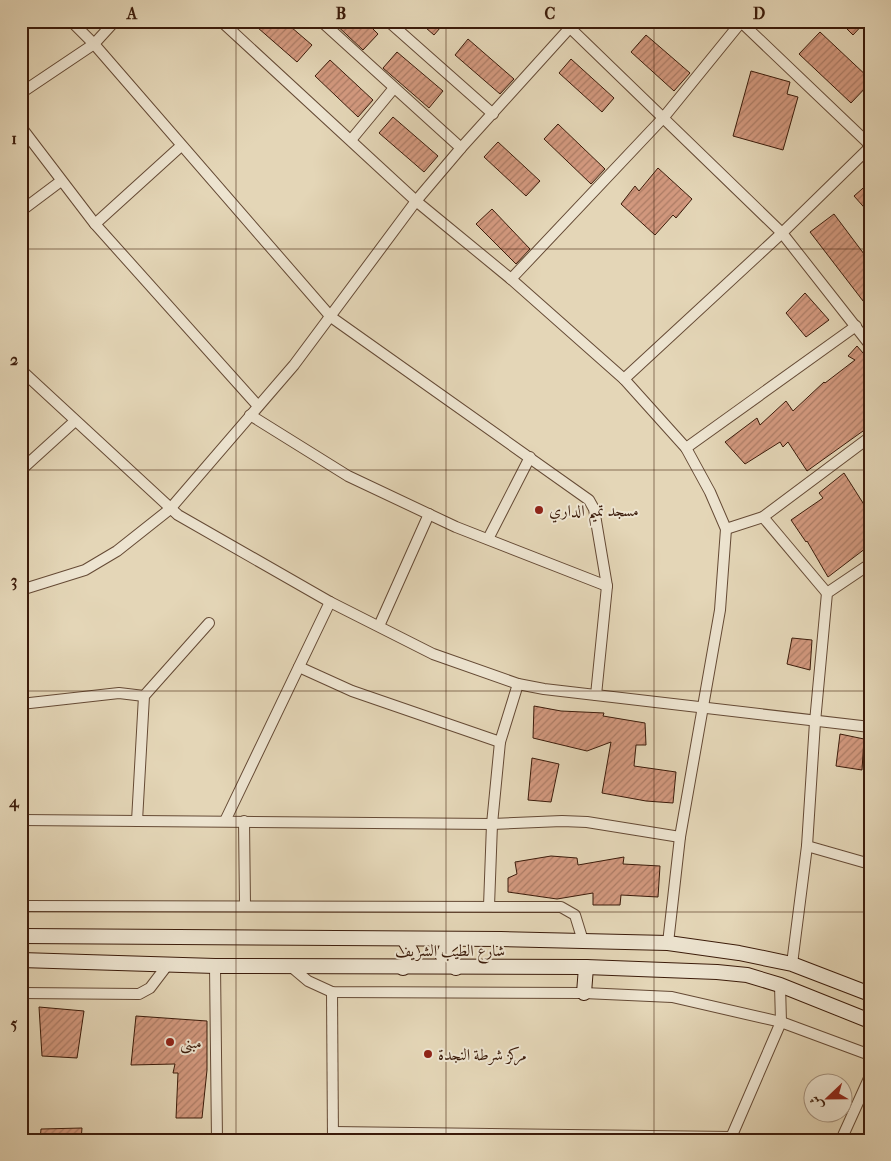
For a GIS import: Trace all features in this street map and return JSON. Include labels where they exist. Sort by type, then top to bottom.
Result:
[{"type":"main road","name":"شارع الطيب الشريف","points":[[21,936],[668,943],[738,952],[792,964],[870,994]]},
{"type":"main road","points":[[403,968],[410,961],[412,953],[404,939]]},
{"type":"main road","points":[[455,940],[447,946],[443,956],[456,968]]},
{"type":"main road","name":"شارع الطيب الشريف","points":[[21,960],[168,963],[216,966],[586,967],[717,972],[747,975],[780,985],[870,1021]]},
{"type":"main road","points":[[584,993],[586,967]]},
{"type":"street","points":[[71,21],[94,44],[330,317],[589,500],[594,509],[607,586],[596,695]]},
{"type":"street","points":[[21,93],[94,44],[115,21]]},
{"type":"street","points":[[221,21],[416,201],[511,279],[624,379],[686,448],[710,492],[726,529],[720,610],[680,837],[668,943]]},
{"type":"street","points":[[321,21],[461,148]]},
{"type":"street","points":[[388,21],[493,114]]},
{"type":"street","points":[[511,279],[664,117],[741,22],[870,146],[782,233],[624,379]]},
{"type":"street","points":[[21,590],[85,570],[117,551],[170,510],[294,365],[416,201],[493,114],[569,23],[782,233],[870,345]]},
{"type":"street","points":[[350,140],[394,88]]},
{"type":"street","points":[[21,127],[95,224],[258,406]]},
{"type":"street","points":[[95,224],[181,146]]},
{"type":"street","points":[[21,211],[61,181]]},
{"type":"street","points":[[686,448],[856,326]]},
{"type":"street","points":[[21,370],[170,510],[330,602],[434,654],[518,684],[815,722],[870,727]]},
{"type":"street","points":[[250,415],[348,476],[429,514],[607,586]]},
{"type":"street","points":[[21,470],[75,421]]},
{"type":"street","points":[[726,529],[763,517],[870,437]]},
{"type":"street","points":[[488,539],[530,457]]},
{"type":"street","points":[[379,626],[429,514]]},
{"type":"street","points":[[763,517],[827,593],[815,722],[807,846],[792,964]]},
{"type":"street","points":[[827,593],[870,564]]},
{"type":"street","points":[[225,821],[330,602]]},
{"type":"street","points":[[136,821],[144,696],[209,624]]},
{"type":"street","points":[[299,667],[352,691],[500,742]]},
{"type":"street","points":[[490,906],[492,824],[500,742],[518,684]]},
{"type":"street","points":[[21,704],[119,693],[144,696]]},
{"type":"street","points":[[21,820],[492,824],[579,822],[680,837]]},
{"type":"street","points":[[244,821],[245,905]]},
{"type":"street","points":[[807,846],[870,864]]},
{"type":"street","points":[[21,906],[562,907],[575,915],[583,941]]},
{"type":"street","points":[[21,993],[138,994],[150,988],[168,963]]},
{"type":"street","points":[[289,965],[308,981],[332,992],[584,993],[672,997],[781,1022],[870,1055]]},
{"type":"street","points":[[216,966],[217,1140]]},
{"type":"street","points":[[332,992],[333,1136],[730,1138],[781,1022],[780,985]]},
{"type":"street","points":[[841,1140],[870,1076]]},
{"type":"street","points":[[21,1095],[23,1140]]},
{"type":"building","points":[[250,21],[284,21],[312,45],[297,62]]},
{"type":"building","points":[[332,21],[365,21],[378,34],[363,50]]},
{"type":"building","points":[[418,21],[446,21],[434,35]]},
{"type":"building","points":[[839,21],[866,21],[853,35]]},
{"type":"building","points":[[820,32],[870,79],[870,83],[851,103],[799,54]]},
{"type":"building","points":[[646,35],[690,73],[674,91],[631,52]]},
{"type":"building","points":[[468,39],[514,79],[500,94],[455,55]]},
{"type":"building","points":[[397,52],[443,91],[429,108],[383,68]]},
{"type":"building","points":[[571,59],[614,98],[602,112],[559,73]]},
{"type":"building","points":[[330,60],[373,100],[358,117],[315,76]]},
{"type":"building","points":[[751,71],[790,82],[787,94],[798,97],[783,150],[733,136]]},
{"type":"building","points":[[393,117],[438,156],[424,172],[379,133]]},
{"type":"building","points":[[558,124],[605,169],[591,184],[544,139]]},
{"type":"building","points":[[498,142],[540,181],[526,196],[484,157]]},
{"type":"building","points":[[658,168],[692,199],[676,218],[673,215],[655,235],[621,204],[635,186],[639,191]]},
{"type":"building","points":[[870,182],[870,214],[854,196]]},
{"type":"building","points":[[492,209],[530,249],[516,264],[476,224]]},
{"type":"building","points":[[834,214],[870,262],[870,310],[810,232]]},
{"type":"building","points":[[805,293],[829,320],[806,337],[786,313]]},
{"type":"building","points":[[857,346],[870,361],[870,426],[807,471],[788,442],[783,447],[780,442],[745,464],[725,442],[757,418],[760,425],[786,401],[793,411],[824,382],[855,360],[848,356]]},
{"type":"building","points":[[844,473],[870,514],[870,545],[828,577],[807,541],[791,520],[823,498],[819,493]]},
{"type":"building","points":[[792,638],[812,640],[810,670],[787,664]]},
{"type":"building","points":[[534,706],[561,711],[604,713],[603,716],[645,723],[646,745],[636,745],[634,766],[676,772],[673,803],[646,801],[602,793],[611,742],[587,751],[533,738]]},
{"type":"building","points":[[840,734],[864,739],[862,770],[836,766]]},
{"type":"building","points":[[532,758],[559,764],[551,802],[528,800]]},
{"type":"building","points":[[551,856],[577,858],[578,865],[624,857],[623,864],[660,866],[658,897],[621,895],[620,905],[593,905],[593,893],[557,899],[508,892],[508,878],[517,874],[515,862]]},
{"type":"building","points":[[39,1007],[84,1011],[77,1058],[42,1056]]},
{"type":"building","name":"مبنى","points":[[136,1016],[207,1021],[207,1070],[202,1118],[176,1118],[178,1073],[173,1073],[175,1064],[131,1065]]},
{"type":"building","points":[[82,1128],[81,1140],[40,1140],[41,1129]]},
{"type":"place","name":"مسجد تميم الداري","points":[[539,510]]},
{"type":"place","name":"مبنى","points":[[170,1042]]},
{"type":"place","name":"مركز شرطة النجدة","points":[[428,1054]]}]
